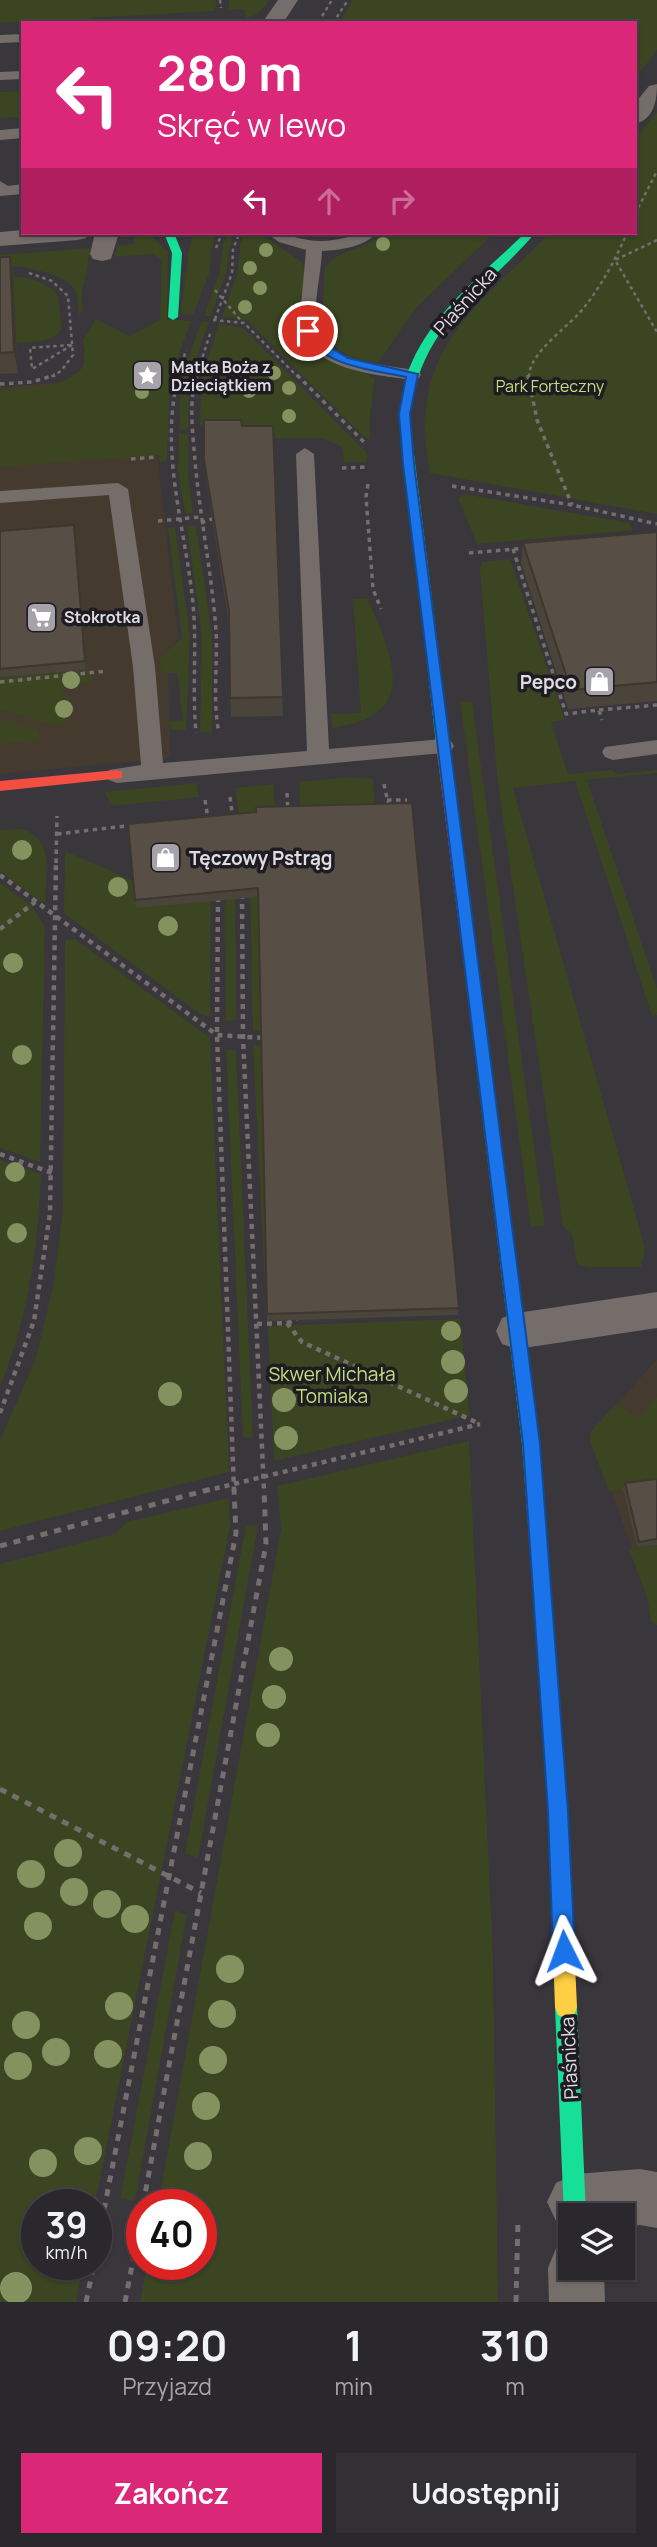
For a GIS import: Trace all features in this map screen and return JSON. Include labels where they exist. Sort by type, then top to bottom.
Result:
[{"type":"street","points":[[273,21],[288,0]]},
{"type":"street","points":[[637,115],[657,91]]},
{"type":"street","points":[[0,239],[52,235]]},
{"type":"street","points":[[170,235],[177,253],[173,317]]},
{"type":"street","name":"Piaśnicka","points":[[528,235],[447,316],[428,342],[412,374],[404,414],[531,1444],[557,1798],[575,2203]]},
{"type":"street","points":[[0,786],[117,775]]},
{"type":"street","points":[[517,1331],[657,1310]]},
{"type":"street","points":[[608,2203],[640,2197],[657,2200]]},
{"type":"street","points":[[576,2280],[577,2302]]},
{"type":"lane","points":[[0,39],[21,38]]},
{"type":"lane","points":[[0,76],[21,75]]},
{"type":"lane","points":[[0,135],[21,133]]},
{"type":"lane","points":[[0,186],[1,191],[21,189]]},
{"type":"lane","points":[[278,235],[314,246],[346,243],[364,235]]},
{"type":"lane","points":[[314,246],[307,324],[316,343],[332,355],[357,365],[412,374]]},
{"type":"lane","points":[[305,454],[319,757]]},
{"type":"lane","points":[[0,497],[118,489],[144,667],[153,772]]},
{"type":"lane","points":[[117,775],[443,746]]},
{"type":"lane","points":[[612,752],[657,747]]},
{"type":"path","points":[[220,0],[221,8]]},
{"type":"path","points":[[334,21],[348,0]]},
{"type":"path","points":[[637,209],[657,171]]},
{"type":"path","points":[[233,823],[215,715],[216,632],[193,438],[193,387],[232,273],[233,249],[238,235]]},
{"type":"path","points":[[572,505],[537,420],[528,374],[532,361],[585,307],[615,260],[626,235]]},
{"type":"path","points":[[615,260],[657,240]]},
{"type":"path","points":[[615,260],[656,329]]},
{"type":"path","points":[[0,384],[33,382],[61,372],[70,363],[72,345],[68,296],[52,281],[21,272]]},
{"type":"path","points":[[215,320],[244,323],[368,445]]},
{"type":"path","points":[[190,339],[174,390],[173,463],[196,636],[194,715],[210,833]]},
{"type":"path","points":[[72,345],[54,354],[37,369],[32,369],[30,348],[72,345]]},
{"type":"path","points":[[193,438],[205,438]]},
{"type":"path","points":[[442,484],[572,505],[657,524]]},
{"type":"path","points":[[201,523],[212,519]]},
{"type":"path","points":[[469,553],[539,546]]},
{"type":"path","points":[[513,549],[566,714],[657,705]]},
{"type":"path","points":[[0,682],[144,667]]},
{"type":"path","points":[[599,710],[612,752]]},
{"type":"path","points":[[0,1413],[34,1321],[50,1213],[58,781]]},
{"type":"path","points":[[57,834],[136,825]]},
{"type":"path","points":[[0,875],[217,1035],[268,1038]]},
{"type":"path","points":[[108,2189],[236,1533],[217,1035],[219,885]]},
{"type":"path","points":[[146,2189],[266,1544],[265,1475],[243,1038],[242,888]]},
{"type":"path","points":[[0,929],[35,902]]},
{"type":"path","points":[[0,1154],[52,1172]]},
{"type":"path","points":[[257,1324],[287,1324],[303,1315]]},
{"type":"path","points":[[0,1546],[265,1475],[480,1424],[302,1342],[287,1324]]},
{"type":"path","points":[[0,1789],[201,1893]]},
{"type":"path","points":[[86,2302],[91,2280]]},
{"type":"path","points":[[125,2302],[129,2280]]},
{"type":"shaded area","points":[[132,377],[157,454],[178,637],[168,662],[170,758],[0,774],[0,380],[2,387]]},
{"type":"shaded area","points":[[657,1359],[657,1610],[652,1605],[591,1434]]},
{"type":"green space","points":[[0,0],[216,0],[215,11],[90,18],[90,21],[79,19],[0,23]]},
{"type":"green space","points":[[229,0],[270,0],[258,14],[246,18],[244,9],[229,10]]},
{"type":"green space","points":[[353,0],[657,0],[657,50],[637,76],[637,21],[340,21]]},
{"type":"green space","points":[[21,91],[21,117],[0,118],[0,92]]},
{"type":"green space","name":"Park Forteczny","points":[[657,112],[657,514],[430,473],[425,431],[428,395],[437,364],[452,336],[495,286],[548,235],[637,235],[637,137]]},
{"type":"green space","points":[[132,235],[140,235],[153,238],[168,252],[167,319],[191,321],[170,379],[167,461],[160,462],[158,455],[0,467],[0,390],[55,384],[74,375],[83,367],[83,340],[96,319],[129,336],[160,320],[162,260],[152,254],[116,257],[114,254],[117,246],[134,244]]},
{"type":"green space","points":[[192,235],[216,235],[211,250],[210,271],[193,315],[181,314]]},
{"type":"green space","points":[[226,235],[233,235],[227,270],[211,316],[204,316],[220,271]]},
{"type":"green space","points":[[244,235],[261,235],[303,264],[304,338],[311,349],[324,358],[375,379],[370,414],[370,440],[247,320],[222,317],[238,271],[240,245]]},
{"type":"green space","points":[[380,235],[492,235],[415,309],[378,363],[350,356],[333,346],[323,331],[322,321],[325,268],[337,257]]},
{"type":"green space","points":[[89,248],[94,255],[88,256],[82,296],[84,310],[79,315],[76,292],[63,279],[42,271],[0,265],[0,255]]},
{"type":"green space","points":[[2,275],[33,279],[53,290],[58,296],[62,329],[58,334],[42,341],[16,343],[13,277],[0,278]]},
{"type":"green space","points":[[201,322],[209,322],[189,380],[188,429],[179,429],[181,380]]},
{"type":"green space","points":[[219,323],[243,328],[368,454],[366,462],[344,462],[342,447],[323,438],[254,439],[209,425],[200,425],[201,380]]},
{"type":"green space","points":[[179,434],[188,434],[188,470],[193,513],[185,513],[178,470]]},
{"type":"green space","points":[[464,494],[629,523],[634,530],[477,544],[458,498]]},
{"type":"green space","points":[[187,526],[196,526],[212,635],[212,733],[200,732],[202,636]]},
{"type":"green space","points":[[175,527],[190,636],[186,731],[172,729],[167,722],[183,720],[177,673],[162,673],[159,660],[182,638],[168,528]]},
{"type":"green space","points":[[510,559],[565,720],[551,722],[568,774],[612,770],[617,774],[657,770],[657,773],[587,780],[657,989],[657,1015],[652,1016],[575,781],[513,788],[641,1233],[645,1251],[641,1267],[588,1267],[577,1264],[572,1234],[563,1226],[498,786],[480,569],[482,562]]},
{"type":"green space","points":[[353,599],[368,599],[385,642],[393,681],[389,697],[379,711],[360,721],[332,728],[331,714],[361,713]]},
{"type":"green space","points":[[90,670],[92,682],[62,686],[66,724],[53,725],[0,709],[0,677]]},
{"type":"green space","points":[[460,701],[472,702],[545,1226],[531,1227]]},
{"type":"green space","points":[[0,719],[38,730],[40,740],[0,744]]},
{"type":"green space","points":[[349,777],[373,779],[376,815],[300,817],[300,782]]},
{"type":"green space","points":[[197,783],[199,797],[112,806],[104,792]]},
{"type":"green space","points":[[274,784],[279,1030],[253,1031],[250,889],[235,788]]},
{"type":"green space","points":[[22,829],[33,834],[44,849],[47,869],[45,902],[41,902],[0,871],[0,830]]},
{"type":"green space","points":[[65,851],[134,881],[211,891],[210,1017],[200,1014],[64,913]]},
{"type":"green space","points":[[0,883],[31,905],[45,927],[40,1162],[0,1148]]},
{"type":"green space","points":[[235,890],[236,1020],[226,1021],[225,891]]},
{"type":"green space","points":[[75,939],[210,1038],[229,1472],[0,1531],[0,1440],[36,1358],[53,1286],[63,1210],[65,940]]},
{"type":"green space","points":[[253,1045],[280,1045],[287,1309],[266,1308]]},
{"type":"green space","points":[[226,1050],[236,1050],[253,1437],[243,1437]]},
{"type":"green space","points":[[0,1160],[41,1174],[30,1282],[18,1336],[0,1387]]},
{"type":"green space","name":"Skwer Michała Tomiaka","points":[[460,1319],[470,1415],[274,1461],[268,1326]]},
{"type":"green space","points":[[657,1397],[657,1485],[609,1491],[590,1442],[590,1432],[617,1403],[637,1419]]},
{"type":"green space","points":[[469,1441],[493,1957],[498,2302],[140,2302],[144,2280],[217,2280],[217,2189],[161,2189],[281,1529],[277,1486]]},
{"type":"green space","points":[[229,1498],[230,1526],[98,2189],[21,2189],[21,2280],[80,2280],[76,2302],[0,2302],[0,1564],[115,1534],[127,1522]]},
{"type":"green space","points":[[246,1525],[258,1526],[198,1858],[185,1853]]},
{"type":"green space","points":[[657,1545],[657,1625],[651,1622],[647,1597],[629,1549]]},
{"type":"green space","points":[[175,1910],[187,1915],[137,2189],[126,2189],[126,2200],[120,2199]]},
{"type":"building","points":[[0,257],[10,257],[14,352],[0,353]]},
{"type":"building","points":[[204,420],[241,420],[242,426],[273,426],[283,697],[230,698],[229,611],[204,460]]},
{"type":"building","name":"Stokrotka","points":[[74,525],[85,661],[0,669],[0,531]]},
{"type":"building","points":[[657,532],[657,682],[571,690],[523,543]]},
{"type":"building","points":[[412,803],[459,1308],[267,1314],[258,888],[135,900],[128,824],[256,812],[256,807]]},
{"type":"building","points":[[657,1479],[657,1539],[639,1542],[625,1483]]},
{"type":"traffic: fast","points":[[170,235],[177,253],[173,317]]},
{"type":"traffic: fast","points":[[443,744],[405,407],[417,362],[438,328],[467,294],[528,235]]},
{"type":"traffic: fast","points":[[476,1006],[531,1444],[545,1633]]},
{"type":"traffic: fast","points":[[566,2007],[574,2203]]},
{"type":"traffic: slow","points":[[545,1633],[558,1812],[566,2007]]},
{"type":"traffic: jam","points":[[443,744],[476,1006]]},
{"type":"traffic: jam","points":[[0,786],[117,775]]},
{"type":"place","name":"Matka Boża z Dzieciątkiem","points":[[148,376]]},
{"type":"place","name":"Stokrotka","points":[[41,617]]},
{"type":"place","name":"Pepco","points":[[600,682]]},
{"type":"place","name":"Tęczowy Pstrąg","points":[[166,858]]},
{"type":"route","points":[[308,331],[316,343],[344,361],[412,374],[404,414],[406,440],[531,1444],[558,1812],[564,1951]]}]
